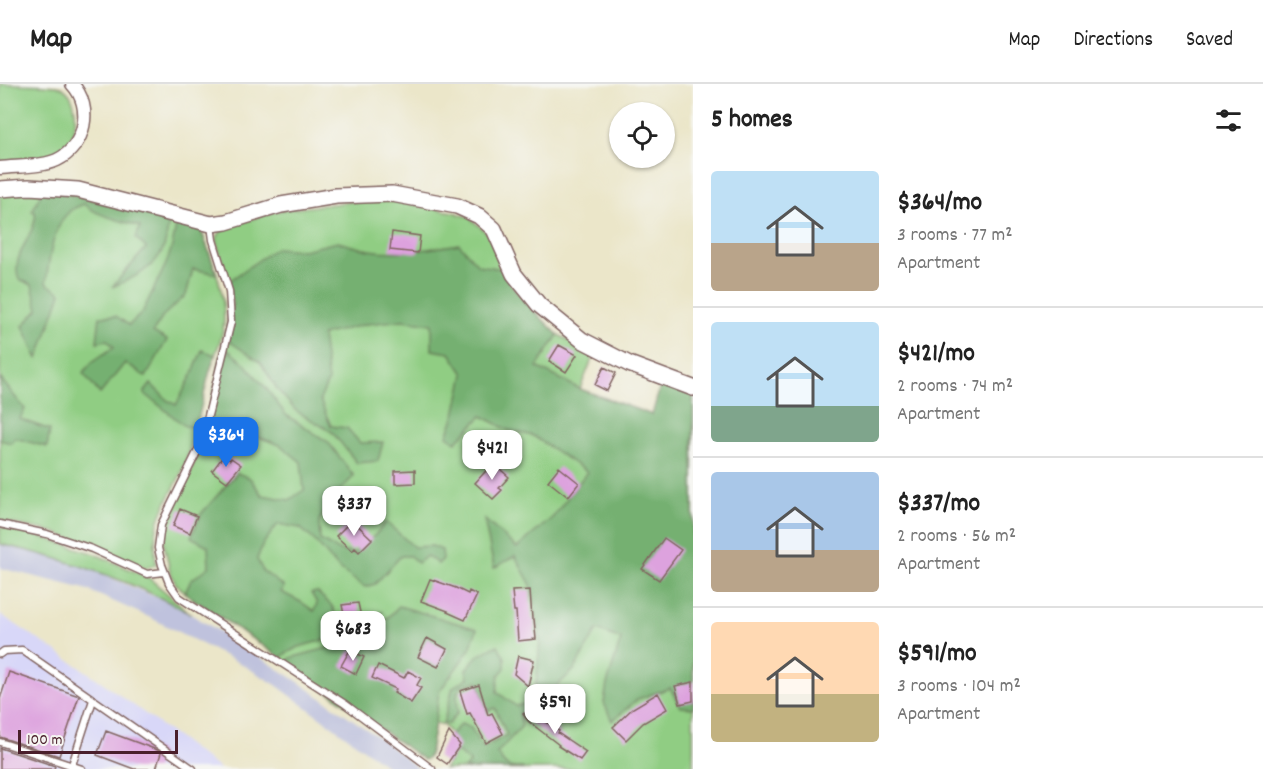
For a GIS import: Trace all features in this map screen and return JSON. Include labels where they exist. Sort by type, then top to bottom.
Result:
[{"type":"street","points":[[0,168],[56,161],[70,151],[85,123],[84,105],[75,87]]},
{"type":"street","points":[[0,189],[29,187],[78,190],[211,224],[236,220],[281,205],[336,196],[392,194],[457,206],[479,216],[494,229],[514,274],[539,305],[582,340],[629,364],[693,388]]},
{"type":"lane","points":[[211,224],[213,240],[229,291],[231,322],[201,444],[161,525],[158,548],[164,573],[179,597],[345,704],[432,769]]},
{"type":"lane","points":[[0,524],[47,534],[92,549],[147,573],[164,573]]},
{"type":"lane","points":[[0,654],[4,651],[22,650],[191,769]]},
{"type":"lane","points":[[71,767],[93,700]]},
{"type":"lane","points":[[0,742],[82,769]]},
{"type":"shaded area","points":[[0,544],[78,564],[177,606],[294,679],[385,742],[419,769],[391,769],[276,685],[243,665],[151,618],[85,589],[0,568]]},
{"type":"shaded area","points":[[0,614],[102,682],[220,769],[0,769]]},
{"type":"green space","points":[[0,84],[61,87],[71,96],[75,110],[75,126],[70,139],[63,148],[41,158],[0,165]]},
{"type":"green space","points":[[43,189],[169,218],[164,247],[155,261],[135,276],[112,287],[146,248],[136,238],[140,227],[103,215],[84,204],[73,209],[65,217],[52,244],[46,283],[61,293],[38,359],[23,326],[38,309],[32,285],[19,279],[17,270],[21,252],[33,227],[35,212],[32,211]]},
{"type":"green space","points":[[0,192],[82,192],[201,230],[220,285],[224,307],[224,326],[208,376],[187,458],[159,520],[155,542],[156,565],[145,568],[54,532],[0,521]]},
{"type":"green space","points":[[381,198],[469,217],[489,235],[508,281],[517,294],[558,335],[595,352],[580,389],[652,415],[693,393],[693,769],[444,769],[460,745],[443,725],[435,723],[428,758],[424,760],[274,653],[194,600],[176,584],[170,571],[164,544],[166,528],[202,445],[232,303],[229,281],[217,245],[217,237],[227,227],[276,211]]},
{"type":"green space","points":[[177,220],[196,225],[201,230],[217,274],[193,269],[186,295],[164,315],[153,332],[167,340],[146,377],[125,363],[100,394],[83,373],[92,362],[114,347],[107,340],[97,342],[100,316],[116,316],[129,325],[142,313],[166,264]]},
{"type":"green space","points":[[338,242],[370,250],[392,252],[459,244],[478,265],[503,269],[520,296],[558,335],[537,367],[580,389],[652,415],[661,383],[693,393],[693,708],[680,707],[670,688],[638,699],[612,721],[604,703],[607,684],[621,639],[597,630],[574,670],[537,704],[535,696],[540,641],[531,585],[515,556],[494,568],[484,519],[517,548],[553,517],[587,472],[533,436],[508,430],[482,416],[456,442],[447,436],[455,415],[464,374],[450,353],[432,350],[432,324],[403,320],[367,324],[322,335],[328,381],[320,400],[331,426],[347,428],[360,443],[383,442],[378,461],[357,463],[332,432],[296,411],[277,389],[261,363],[229,341],[232,303],[229,281],[276,248],[303,250]]},
{"type":"green space","points":[[227,349],[244,363],[286,415],[328,442],[354,476],[334,497],[319,521],[320,540],[340,551],[354,553],[386,522],[414,547],[432,546],[442,550],[443,559],[438,564],[427,556],[418,563],[410,556],[401,556],[375,584],[365,587],[339,569],[315,541],[300,528],[278,524],[263,544],[257,559],[263,571],[284,587],[281,592],[314,611],[317,603],[311,593],[317,592],[332,606],[339,623],[355,623],[370,614],[382,612],[366,626],[344,635],[299,647],[281,658],[185,593],[191,580],[209,567],[208,546],[191,537],[201,514],[237,473],[250,478],[262,495],[289,500],[304,490],[301,462],[280,445],[209,419]]},
{"type":"green space","points":[[202,350],[215,355],[196,428],[185,426],[144,393],[151,384],[167,400],[176,405]]},
{"type":"green space","points":[[0,378],[25,409],[20,419],[50,430],[47,447],[15,438],[11,443],[0,440]]},
{"type":"green space","points":[[0,527],[15,529],[93,553],[149,578],[191,614],[146,591],[98,572],[49,556],[0,544]]},
{"type":"green space","points":[[399,606],[477,629],[470,649],[439,692],[431,747],[428,758],[424,760],[286,662],[291,658],[362,636],[379,626]]},
{"type":"green space","points":[[498,645],[505,658],[505,668],[499,675],[497,692],[516,706],[528,703],[529,708],[520,714],[522,726],[497,753],[506,765],[524,769],[464,769],[470,762],[456,751],[451,734],[461,724],[471,728],[483,748],[507,735],[495,708],[487,711],[478,681],[461,686],[457,694],[458,712],[449,724],[443,724],[453,687],[468,678],[466,669],[477,656]]},
{"type":"building","points":[[392,232],[420,236],[418,253],[390,250]]},
{"type":"building","points":[[559,345],[577,355],[566,372],[549,361]]},
{"type":"building","points":[[604,367],[616,373],[607,391],[595,385]]},
{"type":"building","points":[[224,455],[241,465],[227,482],[212,471]]},
{"type":"building","points":[[493,463],[509,477],[499,488],[502,490],[493,499],[475,483]]},
{"type":"building","points":[[559,467],[579,483],[568,497],[548,481]]},
{"type":"building","points":[[415,470],[415,483],[395,484],[395,471]]},
{"type":"building","points":[[180,509],[197,516],[190,533],[173,526]]},
{"type":"building","points":[[352,520],[372,539],[359,552],[355,548],[352,551],[336,536]]},
{"type":"building","points":[[664,538],[681,550],[659,580],[642,569]]},
{"type":"building","points":[[430,579],[468,594],[469,591],[477,595],[465,620],[421,601]]},
{"type":"building","points":[[530,590],[536,639],[518,641],[512,591]]},
{"type":"building","points":[[358,603],[361,617],[345,620],[342,605]]},
{"type":"building","points":[[427,638],[447,649],[438,667],[418,657]]},
{"type":"building","points":[[350,650],[364,657],[356,674],[341,666]]},
{"type":"building","points":[[518,656],[534,660],[528,686],[514,674]]},
{"type":"building","points":[[378,665],[404,678],[408,671],[421,678],[417,685],[421,688],[411,703],[394,693],[396,689],[372,678]]},
{"type":"building","points":[[9,672],[79,696],[59,756],[0,737],[0,699]]},
{"type":"building","points":[[693,682],[693,701],[680,704],[675,686]]},
{"type":"building","points":[[479,685],[488,715],[492,713],[503,734],[486,743],[470,713],[467,714],[460,691]]},
{"type":"building","points":[[557,691],[566,698],[555,710],[546,703]]},
{"type":"building","points":[[658,693],[667,709],[643,723],[626,740],[613,727],[633,708]]},
{"type":"building","points":[[531,709],[539,722],[542,719],[586,752],[580,760],[558,746],[528,721],[523,714]]},
{"type":"building","points":[[106,731],[161,753],[156,769],[134,769],[97,755]]},
{"type":"building","points":[[449,732],[460,745],[447,764],[437,757]]},
{"type":"building","points":[[0,748],[55,766],[54,769],[0,769]]}]
